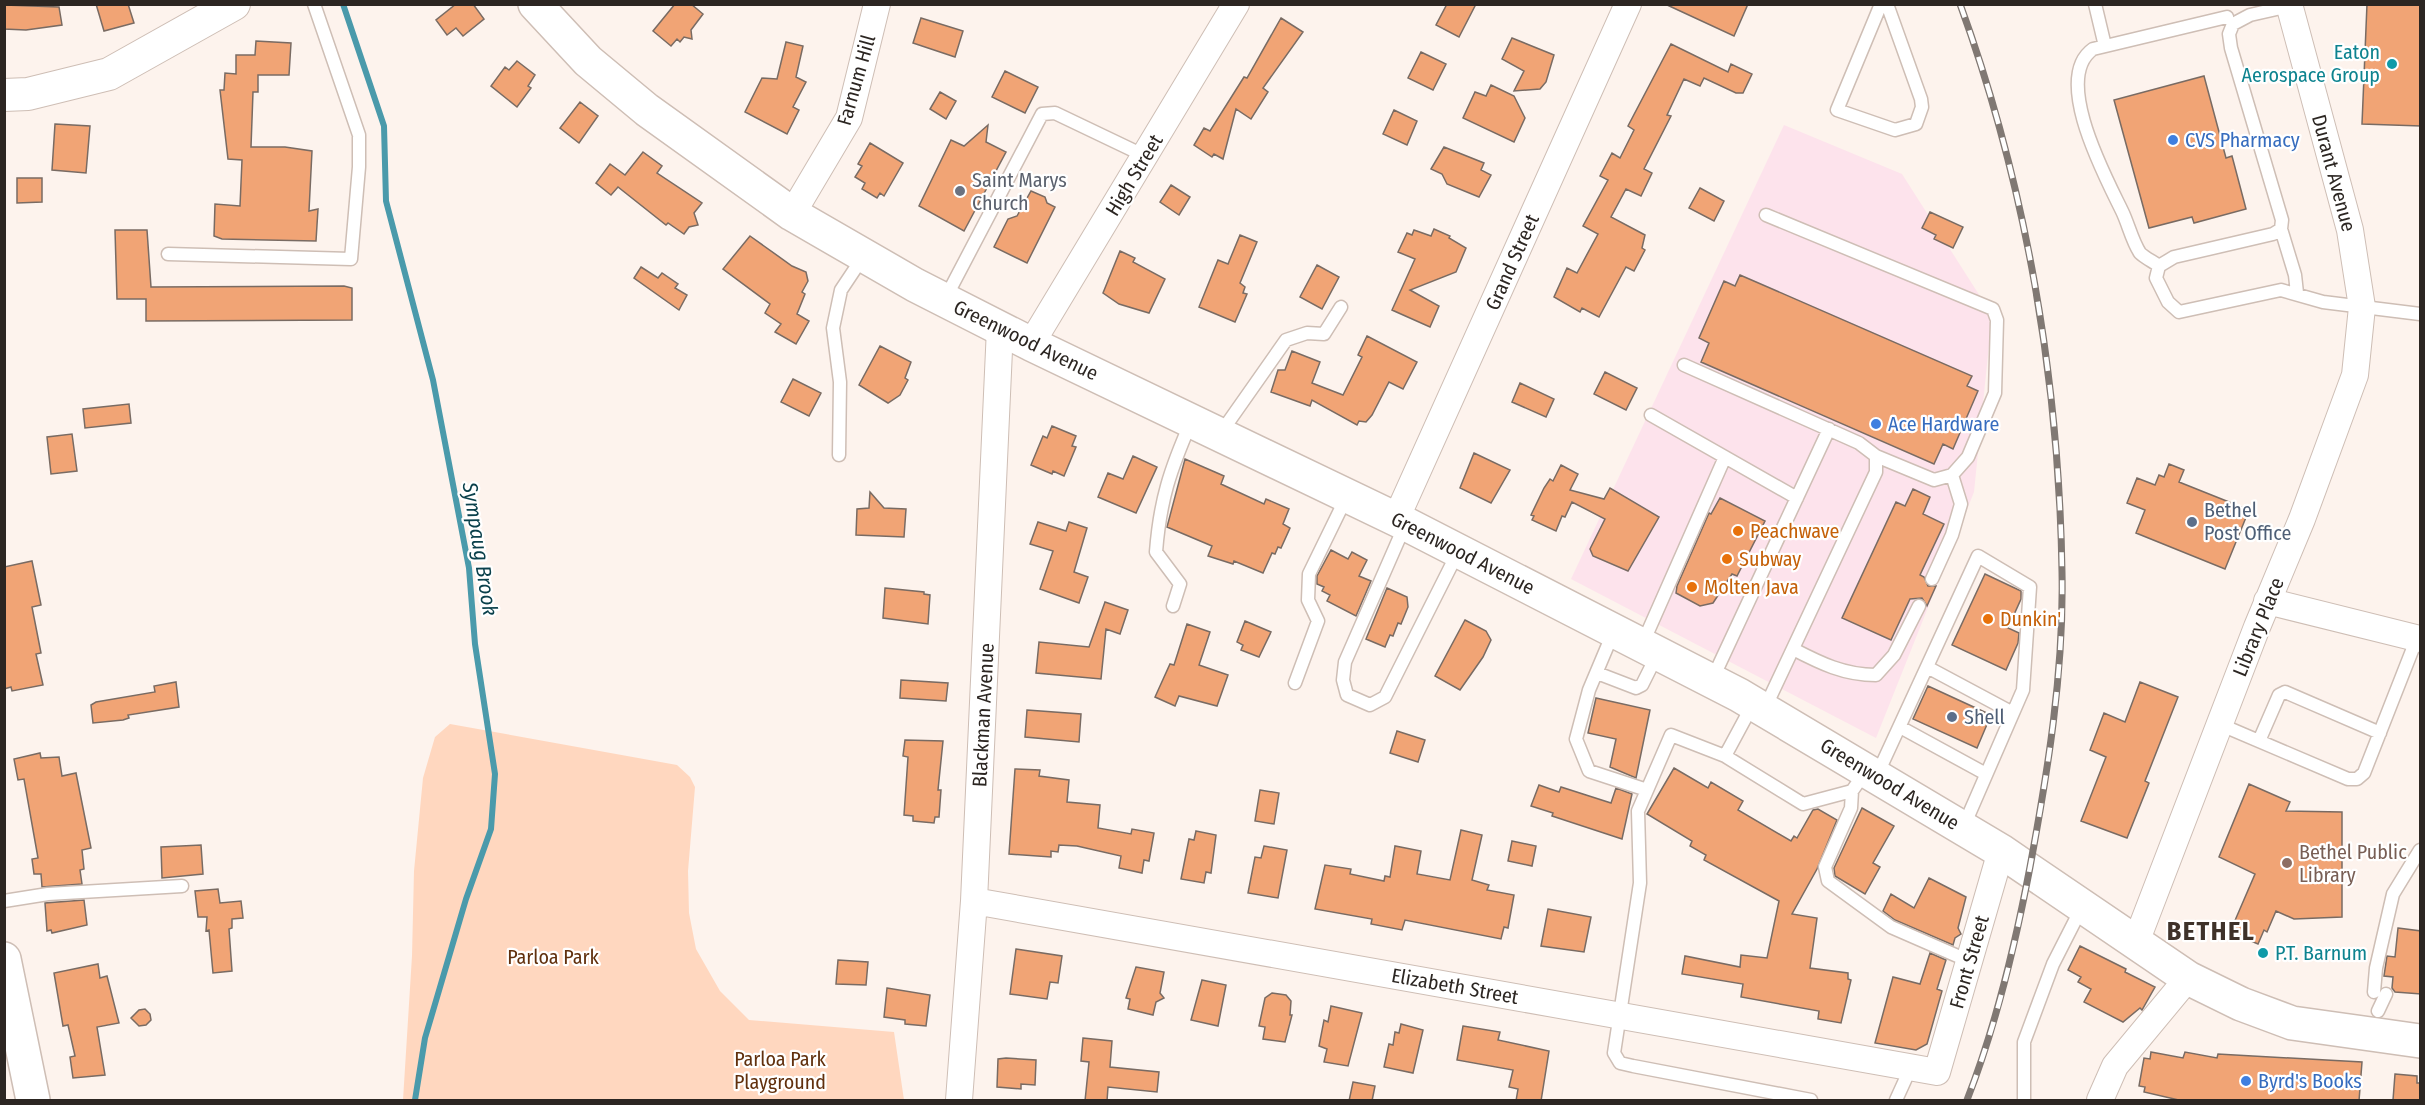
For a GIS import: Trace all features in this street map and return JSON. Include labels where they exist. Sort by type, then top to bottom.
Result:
[{"type":"main road","name":"Greenwood Avenue","points":[[535,4],[588,61],[647,110],[792,214],[945,300],[1031,344],[1401,521],[1712,680],[1759,706],[1865,779],[1963,828],[2001,851],[2188,978],[2241,1004],[2292,1023],[2421,1041]]},
{"type":"main road","points":[[4,959],[33,1101]]},
{"type":"street","points":[[4,95],[28,94],[108,74],[234,4]]},
{"type":"street","name":"Farnum Hill","points":[[792,214],[849,118],[877,4]]},
{"type":"street","name":"High Street","points":[[1031,344],[1236,4]]},
{"type":"street","name":"Grand Street","points":[[1401,521],[1628,4]]},
{"type":"street","name":"Durant Avenue","points":[[2289,5],[2350,230],[2362,307]]},
{"type":"street","name":"Library Place","points":[[2136,942],[2267,601],[2302,519],[2355,375],[2362,307]]},
{"type":"street","name":"Blackman Avenue","points":[[959,1101],[974,901],[1000,328]]},
{"type":"street","points":[[2267,601],[2419,639]]},
{"type":"street","name":"Front Street","points":[[1937,1072],[2001,851]]},
{"type":"street","name":"Elizabeth Street","points":[[974,901],[1937,1072]]},
{"type":"street","points":[[2100,1101],[2115,1066],[2188,978]]},
{"type":"lane","points":[[168,254],[351,259],[360,167],[359,135],[314,4]]},
{"type":"lane","points":[[1881,4],[1837,110],[1895,130],[1916,124],[1922,107],[1887,4]]},
{"type":"lane","points":[[2095,4],[2105,46]]},
{"type":"lane","points":[[2220,4],[2230,20],[2231,48],[2282,220],[2281,230],[2295,275],[2297,293]]},
{"type":"lane","points":[[2159,266],[2141,253],[2098,161],[2081,109],[2077,84],[2080,65],[2086,54],[2105,46],[2230,20],[2289,5]]},
{"type":"lane","points":[[945,300],[1042,114],[1055,113],[1145,156]]},
{"type":"lane","points":[[1684,365],[1859,442],[1876,456],[1935,480],[1952,475],[1968,457],[1995,393],[1997,320],[1993,309],[1766,215]]},
{"type":"lane","points":[[2281,230],[2273,234],[2174,257],[2159,266],[2156,278],[2168,302],[2179,312],[2281,290],[2323,302],[2421,314]]},
{"type":"lane","points":[[839,455],[840,382],[833,328],[841,290],[864,255]]},
{"type":"lane","points":[[1173,606],[1180,584],[1156,552],[1159,511],[1174,463],[1286,340],[1307,333],[1324,334],[1341,307]]},
{"type":"lane","points":[[1651,415],[1797,498]]},
{"type":"lane","points":[[1712,680],[1829,429]]},
{"type":"lane","points":[[1725,756],[1759,706],[1792,649],[1876,472],[1876,456]]},
{"type":"lane","points":[[1597,673],[1636,688],[1642,685],[1650,649],[1725,457]]},
{"type":"lane","points":[[1932,579],[1952,535],[1961,504],[1952,475]]},
{"type":"lane","points":[[1295,683],[1318,621],[1308,600],[1309,574],[1347,495]]},
{"type":"lane","points":[[1401,521],[1345,662],[1343,680],[1347,695],[1356,701],[1370,705],[1385,697],[1459,551]]},
{"type":"lane","points":[[1963,828],[2023,690],[2030,587],[1978,556],[1900,727],[1865,779],[1825,867],[1828,880],[1891,927],[1969,961]]},
{"type":"lane","points":[[1792,649],[1822,664],[1854,675],[1876,675],[1894,655],[1919,606]]},
{"type":"lane","points":[[1613,630],[1576,739],[1589,771],[1647,790]]},
{"type":"lane","points":[[2219,724],[2353,779],[2364,773],[2419,639]]},
{"type":"lane","points":[[1927,667],[2013,713]]},
{"type":"lane","points":[[2259,741],[2279,695],[2290,693],[2380,733]]},
{"type":"lane","points":[[1900,727],[1986,774]]},
{"type":"lane","points":[[1811,1101],[1620,1063],[1614,1053],[1640,883],[1638,811],[1671,735],[1725,756],[1803,804],[1865,779]]},
{"type":"lane","points":[[2378,1011],[2380,993],[2376,968],[2393,894],[2421,850]]},
{"type":"lane","points":[[4,902],[48,894],[182,885]]},
{"type":"lane","points":[[2393,894],[2393,924]]},
{"type":"lane","points":[[2024,1101],[2024,1042],[2053,964],[2082,906]]},
{"type":"lane","points":[[1896,1101],[1911,1067]]},
{"type":"shaded area","points":[[1784,125],[1902,174],[1992,315],[1974,492],[1876,738],[1571,579]]},
{"type":"green space","name":"Parloa Park","points":[[450,724],[677,765],[690,777],[695,787],[688,871],[689,913],[696,949],[720,991],[749,1020],[894,1032],[904,1100],[403,1100],[412,956],[414,871],[423,778],[435,737]]},
{"type":"building","points":[[96,4],[128,4],[134,23],[104,31]]},
{"type":"building","points":[[456,4],[473,4],[484,19],[463,36],[456,28],[447,35],[436,20]]},
{"type":"building","points":[[675,4],[691,4],[703,14],[691,30],[692,39],[684,37],[680,42],[677,39],[671,46],[653,31]]},
{"type":"building","points":[[1447,4],[1476,4],[1459,37],[1436,25]]},
{"type":"building","points":[[1665,4],[1748,4],[1734,36]]},
{"type":"building","name":"Eaton Aerospace Group","points":[[2367,4],[2421,4],[2421,126],[2362,124]]},
{"type":"building","points":[[4,5],[59,7],[62,25],[26,30],[4,29]]},
{"type":"building","points":[[921,18],[963,31],[955,57],[913,43]]},
{"type":"building","points":[[1281,18],[1303,32],[1263,88],[1268,92],[1251,119],[1236,109],[1223,159],[1214,154],[1212,157],[1194,145],[1204,128],[1210,131],[1244,77],[1247,78]]},
{"type":"building","points":[[1512,38],[1554,55],[1546,82],[1540,89],[1514,91],[1524,71],[1502,59]]},
{"type":"building","points":[[256,41],[291,43],[289,75],[258,75],[258,92],[253,92],[251,147],[285,147],[312,151],[309,211],[318,209],[316,241],[222,239],[214,236],[215,204],[240,206],[242,160],[228,159],[220,90],[224,90],[225,73],[236,74],[236,55],[255,55]]},
{"type":"building","points":[[786,42],[803,46],[796,77],[806,82],[793,107],[799,110],[787,134],[745,112],[762,78],[777,79]]},
{"type":"building","points":[[1671,44],[1728,72],[1731,64],[1752,74],[1743,93],[1736,93],[1704,78],[1700,86],[1684,79],[1667,115],[1671,116],[1644,169],[1652,173],[1641,196],[1626,189],[1611,217],[1645,235],[1642,248],[1645,250],[1634,271],[1626,267],[1599,317],[1582,308],[1580,312],[1554,297],[1567,268],[1577,273],[1598,234],[1583,226],[1608,180],[1600,176],[1612,153],[1620,158],[1634,130],[1628,126]]},
{"type":"building","points":[[1421,52],[1446,64],[1433,90],[1408,78]]},
{"type":"building","points":[[517,61],[535,75],[528,86],[531,88],[517,107],[491,86],[505,67],[509,70]]},
{"type":"building","points":[[1005,71],[1038,87],[1025,113],[992,97]]},
{"type":"building","name":"CVS Pharmacy","points":[[2204,76],[2226,158],[2232,156],[2246,209],[2194,223],[2192,217],[2149,228],[2114,100]]},
{"type":"building","points":[[1491,85],[1514,96],[1525,118],[1514,142],[1463,118],[1475,92],[1486,96]]},
{"type":"building","points":[[940,92],[956,101],[946,119],[930,109]]},
{"type":"building","points":[[580,102],[598,116],[579,143],[560,128]]},
{"type":"building","points":[[1394,110],[1417,121],[1407,145],[1383,134]]},
{"type":"building","points":[[55,124],[90,126],[86,173],[52,170]]},
{"type":"building","points":[[988,125],[986,142],[1006,152],[964,231],[919,206],[951,140],[964,146]]},
{"type":"building","points":[[870,143],[903,163],[884,196],[880,193],[877,198],[862,189],[865,183],[855,177],[862,166],[858,164]]},
{"type":"building","points":[[1444,147],[1484,163],[1481,170],[1491,175],[1479,197],[1447,184],[1442,174],[1431,169]]},
{"type":"building","points":[[643,152],[662,166],[657,173],[702,203],[694,213],[698,225],[689,227],[684,234],[668,223],[666,225],[618,187],[611,195],[596,183],[610,164],[625,175]]},
{"type":"building","points":[[17,178],[42,178],[42,202],[17,203]]},
{"type":"building","points":[[1171,185],[1190,197],[1179,215],[1160,202]]},
{"type":"building","points":[[1700,188],[1724,201],[1714,221],[1689,208]]},
{"type":"building","points":[[1031,191],[1045,197],[1047,203],[1055,207],[1027,263],[994,247],[1008,219],[1017,216]]},
{"type":"building","points":[[1930,212],[1963,227],[1953,248],[1934,239],[1936,235],[1922,228]]},
{"type":"building","points":[[1434,229],[1450,236],[1449,238],[1466,248],[1456,272],[1410,290],[1439,306],[1430,327],[1392,310],[1415,259],[1398,252],[1407,233],[1412,235],[1414,230],[1431,236]]},
{"type":"building","points":[[115,230],[147,230],[151,287],[344,286],[352,288],[352,320],[146,321],[146,299],[117,299]]},
{"type":"building","points":[[1240,235],[1257,242],[1240,283],[1245,287],[1243,293],[1247,294],[1235,322],[1199,307],[1218,260],[1228,264]]},
{"type":"building","points":[[750,236],[792,266],[806,272],[808,281],[802,292],[805,294],[797,314],[809,321],[796,344],[775,332],[781,324],[765,313],[770,304],[723,269]]},
{"type":"building","points":[[1120,251],[1135,258],[1133,262],[1165,279],[1149,313],[1119,304],[1103,293]]},
{"type":"building","points":[[1317,265],[1339,277],[1322,309],[1300,297]]},
{"type":"building","points":[[641,267],[658,278],[662,273],[678,284],[675,288],[687,295],[679,310],[634,278]]},
{"type":"building","points":[[1740,275],[1972,376],[1967,386],[1978,391],[1953,449],[1943,444],[1934,464],[1701,362],[1709,343],[1699,338],[1724,281],[1735,286]]},
{"type":"building","points":[[1367,336],[1417,362],[1403,389],[1389,382],[1366,422],[1359,421],[1357,425],[1312,400],[1310,406],[1271,392],[1278,370],[1285,370],[1292,351],[1320,362],[1312,383],[1343,395],[1362,357],[1358,355]]},
{"type":"building","points":[[880,346],[911,362],[905,378],[908,380],[900,395],[888,403],[859,385]]},
{"type":"building","points":[[1605,372],[1637,388],[1626,410],[1594,394]]},
{"type":"building","points":[[793,379],[821,393],[809,416],[781,402]]},
{"type":"building","points":[[1520,383],[1554,399],[1546,417],[1512,402]]},
{"type":"building","points":[[129,404],[131,423],[85,428],[83,409]]},
{"type":"building","points":[[1052,426],[1076,436],[1072,446],[1076,447],[1064,476],[1053,471],[1052,474],[1031,465],[1043,436],[1047,438]]},
{"type":"building","points":[[72,434],[77,471],[51,474],[47,437]]},
{"type":"building","points":[[1474,453],[1510,470],[1491,503],[1460,488]]},
{"type":"building","points":[[1133,456],[1157,467],[1136,513],[1098,497],[1108,473],[1123,479]]},
{"type":"building","points":[[1185,459],[1224,476],[1221,484],[1264,504],[1266,499],[1289,509],[1283,524],[1290,528],[1281,548],[1278,547],[1275,554],[1272,553],[1263,573],[1234,561],[1233,564],[1208,556],[1212,546],[1167,527]]},
{"type":"building","name":"Bethel Post Office","points":[[2169,464],[2184,470],[2179,482],[2249,510],[2225,569],[2136,533],[2145,510],[2127,503],[2137,478],[2155,485],[2159,475],[2164,477]]},
{"type":"building","points":[[1561,465],[1578,474],[1570,490],[1604,499],[1610,488],[1659,517],[1628,571],[1593,556],[1590,549],[1605,519],[1572,502],[1565,517],[1562,516],[1556,531],[1532,520],[1534,516],[1531,515],[1544,488],[1550,479],[1553,481]]},
{"type":"building","points":[[1913,489],[1930,497],[1923,514],[1944,524],[1920,575],[1924,577],[1928,586],[1936,586],[1927,606],[1922,598],[1910,599],[1891,640],[1842,618],[1896,502],[1905,506]]},
{"type":"building","points":[[870,492],[884,508],[906,509],[904,537],[856,535],[857,509],[869,508]]},
{"type":"building","points":[[1720,498],[1765,521],[1737,576],[1732,574],[1713,603],[1700,606],[1676,593],[1677,586],[1709,513],[1711,514]]},
{"type":"building","points":[[1038,522],[1066,531],[1069,522],[1087,528],[1074,572],[1088,577],[1079,603],[1040,589],[1053,551],[1030,544]]},
{"type":"building","points":[[1331,550],[1348,559],[1352,552],[1367,560],[1359,576],[1371,581],[1356,616],[1327,601],[1330,595],[1322,591],[1324,587],[1317,584],[1317,576]]},
{"type":"building","points":[[32,561],[41,605],[32,607],[41,653],[36,654],[43,685],[12,691],[11,687],[4,689],[4,567]]},
{"type":"building","name":"Dunkin'","points":[[1985,574],[2021,591],[2021,599],[2008,628],[2019,633],[2018,643],[2006,670],[1952,645]]},
{"type":"building","points":[[885,588],[924,592],[930,595],[928,624],[883,618]]},
{"type":"building","points":[[1387,588],[1407,597],[1408,607],[1401,624],[1398,623],[1385,647],[1366,639]]},
{"type":"building","points":[[1105,602],[1128,610],[1120,634],[1106,629],[1101,679],[1036,673],[1039,642],[1089,647]]},
{"type":"building","points":[[1465,620],[1486,631],[1491,640],[1483,657],[1460,690],[1435,676]]},
{"type":"building","points":[[1245,621],[1271,632],[1259,657],[1241,650],[1243,645],[1237,642]]},
{"type":"building","points":[[1187,624],[1210,632],[1199,665],[1228,675],[1217,706],[1179,696],[1175,706],[1155,697],[1170,664],[1174,665]]},
{"type":"building","points":[[901,680],[948,683],[946,701],[900,698]]},
{"type":"building","points":[[176,682],[179,707],[128,715],[129,718],[123,720],[93,723],[91,705],[96,702],[155,692],[154,686]]},
{"type":"building","points":[[2140,682],[2178,697],[2145,781],[2149,783],[2127,838],[2081,821],[2106,757],[2090,750],[2104,713],[2125,722]]},
{"type":"building","name":"Shell","points":[[1928,686],[1991,715],[1977,748],[1913,719]]},
{"type":"building","points":[[1596,698],[1650,710],[1636,778],[1610,767],[1616,739],[1588,733]]},
{"type":"building","points":[[1027,710],[1081,714],[1079,742],[1025,737]]},
{"type":"building","points":[[1397,731],[1425,740],[1418,762],[1390,753]]},
{"type":"building","points":[[905,740],[943,741],[938,790],[941,790],[939,817],[935,817],[934,823],[913,821],[913,816],[904,815],[908,757],[903,756]]},
{"type":"building","points":[[40,753],[41,758],[59,757],[62,776],[76,773],[91,848],[82,850],[84,869],[80,870],[82,884],[42,887],[41,874],[34,874],[32,859],[38,858],[24,779],[18,780],[14,759]]},
{"type":"building","points":[[1674,768],[1708,788],[1711,782],[1743,801],[1738,810],[1791,841],[1794,836],[1797,838],[1813,810],[1818,809],[1837,820],[1817,869],[1792,914],[1817,918],[1810,968],[1848,973],[1848,979],[1851,980],[1841,1023],[1818,1019],[1819,1011],[1741,997],[1743,984],[1682,974],[1685,956],[1740,967],[1741,955],[1767,958],[1779,901],[1704,860],[1706,855],[1690,846],[1692,841],[1647,814]]},
{"type":"building","points":[[1015,769],[1040,770],[1039,776],[1069,780],[1067,802],[1100,805],[1098,828],[1131,834],[1132,829],[1154,833],[1149,861],[1144,860],[1142,873],[1119,868],[1121,856],[1077,846],[1059,845],[1058,852],[1051,851],[1051,857],[1009,854]]},
{"type":"building","name":"Bethel Public Library","points":[[2249,784],[2290,802],[2286,811],[2342,812],[2342,917],[2294,919],[2276,911],[2267,932],[2264,930],[2258,944],[2230,932],[2255,874],[2219,857]]},
{"type":"building","points":[[1539,785],[1559,792],[1561,787],[1611,803],[1616,788],[1632,794],[1622,839],[1552,816],[1553,813],[1531,806]]},
{"type":"building","points":[[1260,790],[1279,793],[1274,824],[1255,821]]},
{"type":"building","points":[[1862,808],[1894,826],[1873,863],[1880,867],[1865,894],[1835,876],[1834,868]]},
{"type":"building","points":[[1461,830],[1482,835],[1472,880],[1489,885],[1487,890],[1514,895],[1508,928],[1504,927],[1501,939],[1405,920],[1402,930],[1371,924],[1372,919],[1315,909],[1325,865],[1351,869],[1350,874],[1384,881],[1385,876],[1390,877],[1395,846],[1421,851],[1417,874],[1450,880]]},
{"type":"building","points":[[1196,831],[1216,835],[1211,873],[1206,872],[1204,883],[1181,879],[1189,839],[1194,840]]},
{"type":"building","points":[[1512,841],[1536,846],[1532,866],[1508,861]]},
{"type":"building","points":[[201,845],[203,874],[162,878],[161,847]]},
{"type":"building","points":[[1264,846],[1287,850],[1278,898],[1248,893],[1255,857],[1261,858]]},
{"type":"building","points":[[1929,878],[1966,897],[1958,928],[1961,934],[1955,938],[1953,945],[1895,920],[1883,911],[1891,894],[1914,908]]},
{"type":"building","points":[[218,889],[220,903],[241,901],[243,918],[232,919],[232,928],[229,929],[232,971],[213,973],[209,930],[206,931],[207,917],[198,917],[195,891]]},
{"type":"building","points":[[84,900],[87,925],[52,933],[51,930],[47,931],[45,903]]},
{"type":"building","points":[[1548,909],[1591,917],[1584,952],[1541,946]]},
{"type":"building","points":[[2398,928],[2421,931],[2421,994],[2395,992],[2392,988],[2393,977],[2384,976],[2387,956],[2395,957]]},
{"type":"building","points":[[2080,946],[2126,969],[2125,972],[2155,987],[2142,1010],[2140,1008],[2123,1022],[2084,1002],[2091,989],[2078,982],[2081,977],[2068,970]]},
{"type":"building","points":[[1016,949],[1062,956],[1058,983],[1050,982],[1047,999],[1010,994]]},
{"type":"building","points":[[1930,953],[1946,960],[1937,989],[1942,991],[1927,1044],[1916,1050],[1875,1043],[1893,977],[1920,984]]},
{"type":"building","points":[[838,960],[868,962],[866,985],[836,984]]},
{"type":"building","points":[[98,964],[100,978],[107,976],[119,1023],[97,1027],[105,1075],[73,1078],[70,1057],[75,1056],[68,1025],[63,1026],[54,973]]},
{"type":"building","points":[[1136,967],[1164,972],[1160,993],[1164,998],[1156,1002],[1153,1015],[1128,1009],[1130,999],[1126,998]]},
{"type":"building","points":[[1202,980],[1226,985],[1218,1026],[1191,1020]]},
{"type":"building","points":[[887,988],[930,995],[926,1026],[905,1024],[905,1020],[884,1017]]},
{"type":"building","points":[[1272,993],[1286,995],[1291,1001],[1290,1015],[1292,1015],[1285,1042],[1263,1039],[1265,1027],[1259,1026],[1265,998]]},
{"type":"building","points":[[1331,1006],[1362,1013],[1348,1066],[1324,1062],[1327,1049],[1319,1046],[1324,1020],[1328,1022]]},
{"type":"building","points":[[145,1009],[150,1014],[151,1020],[146,1025],[139,1026],[131,1018],[139,1010]]},
{"type":"building","points":[[1401,1024],[1423,1030],[1413,1073],[1384,1067],[1389,1044],[1393,1045],[1395,1032],[1399,1033]]},
{"type":"building","points":[[1463,1026],[1500,1032],[1498,1040],[1549,1051],[1541,1101],[1516,1101],[1518,1089],[1509,1087],[1513,1070],[1457,1060]]},
{"type":"building","points":[[1083,1038],[1112,1041],[1110,1067],[1159,1072],[1157,1092],[1108,1087],[1107,1101],[1085,1101],[1089,1062],[1081,1061]]},
{"type":"building","points":[[2151,1052],[2183,1058],[2185,1052],[2217,1058],[2218,1054],[2362,1062],[2359,1101],[2183,1101],[2144,1092],[2145,1087],[2139,1086],[2144,1058],[2150,1059]]},
{"type":"building","points":[[998,1059],[1036,1060],[1035,1085],[1021,1084],[1021,1089],[997,1087]]},
{"type":"building","points":[[2395,1074],[2417,1076],[2417,1083],[2421,1083],[2421,1101],[2393,1100]]},
{"type":"building","points":[[1353,1082],[1375,1086],[1372,1101],[1349,1101]]},
{"type":"waterway","name":"Sympaug Brook","points":[[343,4],[384,126],[386,201],[433,380],[469,568],[475,644],[495,774],[491,829],[466,899],[425,1038],[415,1100]]},
{"type":"railway","points":[[1960,4],[2003,142],[2035,284],[2054,427],[2062,572],[2058,683],[2037,831],[2004,985],[1967,1100]]},
{"type":"place","name":"Eaton Aerospace Group","points":[[2392,64]]},
{"type":"place","name":"CVS Pharmacy","points":[[2173,140]]},
{"type":"place","name":"Saint Marys Church","points":[[960,191]]},
{"type":"place","name":"Ace Hardware","points":[[1876,424]]},
{"type":"place","name":"Bethel Post Office","points":[[2192,522]]},
{"type":"place","name":"Peachwave","points":[[1738,531]]},
{"type":"place","name":"Subway","points":[[1727,559]]},
{"type":"place","name":"Molten Java","points":[[1692,587]]},
{"type":"place","name":"Dunkin'","points":[[1988,619]]},
{"type":"place","name":"Shell","points":[[1952,717]]},
{"type":"place","name":"Bethel Public Library","points":[[2287,863]]},
{"type":"place","name":"P.T. Barnum","points":[[2263,953]]},
{"type":"place","name":"Byrd's Books","points":[[2246,1081]]},
{"type":"district","name":"BETHEL","points":[[2211,931]]},
{"type":"park label","name":"Parloa Park Playground","points":[[780,1070]]}]
